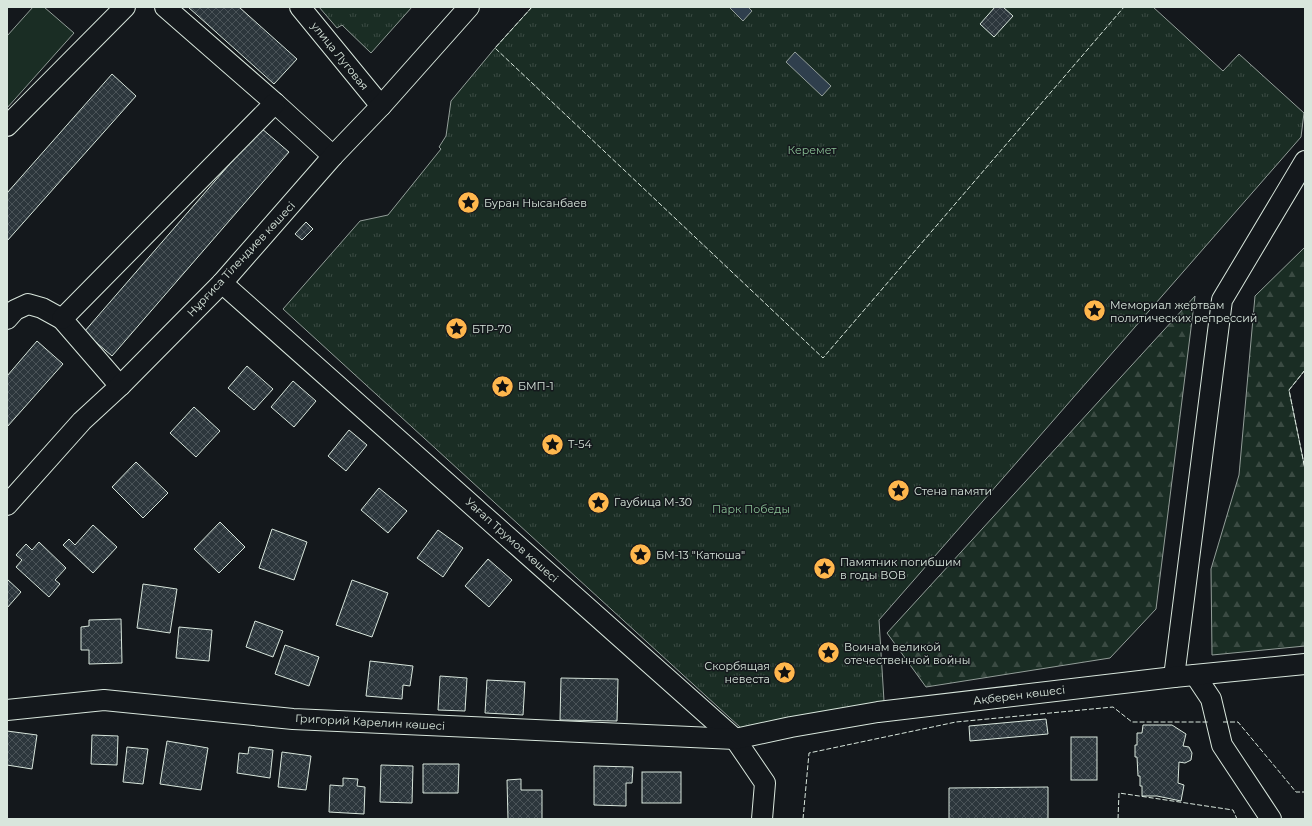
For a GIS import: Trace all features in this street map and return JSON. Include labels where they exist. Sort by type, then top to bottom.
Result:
[{"type":"street","points":[[7,126],[125,7]]},
{"type":"street","points":[[165,7],[333,156]]},
{"type":"street","name":"улица Луговая","points":[[300,7],[381,106]]},
{"type":"street","name":"Нұрғиса Тілендиев көшесі","points":[[7,505],[82,421],[120,386],[222,283],[333,156],[381,106],[469,7]]},
{"type":"street","points":[[62,319],[275,103]]},
{"type":"street","points":[[1174,677],[1222,300],[1305,161]]},
{"type":"street","name":"Уағап Трумов көшесі","points":[[222,283],[735,739],[765,783],[762,819]]},
{"type":"street","points":[[7,319],[15,310],[28,304],[42,308],[62,319],[120,386]]},
{"type":"street","name":"Ақберен көшесі","points":[[735,739],[791,727],[878,712],[1174,677],[1305,664]]},
{"type":"street","points":[[1195,675],[1211,699],[1222,745],[1271,819]]},
{"type":"street","name":"Григорий Карелин көшесі","points":[[7,710],[104,700],[293,719],[735,739]]},
{"type":"green space","points":[[33,7],[44,7],[74,33],[7,108],[7,36]]},
{"type":"green space","points":[[319,7],[412,7],[371,53],[342,25],[337,28]]},
{"type":"green space","name":"Парк Победы","points":[[532,7],[1153,7],[1223,71],[1239,54],[1304,113],[1301,137],[879,620],[884,701],[741,728],[283,309],[360,221],[388,215],[441,149],[439,147],[446,136],[451,101],[495,48]]},
{"type":"green space","points":[[1305,247],[1305,370],[1289,390],[1305,469],[1305,646],[1212,655],[1211,569],[1239,475],[1255,296]]},
{"type":"green space","points":[[1195,296],[1156,609],[1110,658],[926,687],[887,633]]},
{"type":"water","points":[[729,7],[748,7],[752,11],[743,21]]},
{"type":"water","points":[[795,52],[831,86],[822,96],[786,62]]},
{"type":"building","points":[[188,7],[239,7],[297,59],[274,84]]},
{"type":"building","points":[[995,7],[1003,7],[1013,16],[994,37],[980,24]]},
{"type":"building","points":[[112,74],[136,96],[7,241],[7,193]]},
{"type":"building","points":[[261,128],[289,152],[112,356],[84,332]]},
{"type":"building","points":[[306,222],[313,229],[302,240],[295,234]]},
{"type":"building","points":[[37,341],[63,364],[7,427],[7,376]]},
{"type":"building","points":[[247,366],[273,389],[254,410],[228,388]]},
{"type":"building","points":[[293,381],[316,401],[294,427],[271,407]]},
{"type":"building","points":[[194,407],[220,431],[196,457],[170,433]]},
{"type":"building","points":[[349,430],[367,445],[346,471],[328,456]]},
{"type":"building","points":[[136,462],[168,493],[143,518],[112,487]]},
{"type":"building","points":[[379,488],[407,511],[388,533],[361,510]]},
{"type":"building","points":[[220,522],[245,547],[219,573],[194,549]]},
{"type":"building","points":[[93,525],[117,547],[93,573],[63,545],[69,539],[75,545]]},
{"type":"building","points":[[272,529],[307,542],[294,580],[259,568]]},
{"type":"building","points":[[438,530],[463,548],[443,577],[417,558]]},
{"type":"building","points":[[39,542],[66,568],[55,580],[60,584],[49,597],[16,567],[22,560],[16,555],[26,544],[32,550]]},
{"type":"building","points":[[488,559],[512,580],[489,607],[465,586]]},
{"type":"building","points":[[7,579],[21,592],[7,608]]},
{"type":"building","points":[[352,580],[388,593],[372,637],[336,625]]},
{"type":"building","points":[[143,584],[177,589],[170,633],[137,628]]},
{"type":"building","points":[[121,619],[122,663],[89,664],[89,650],[81,650],[81,627],[89,626],[89,620]]},
{"type":"building","points":[[255,621],[283,631],[273,657],[246,647]]},
{"type":"building","points":[[179,627],[212,630],[209,661],[176,658]]},
{"type":"building","points":[[285,645],[319,657],[309,686],[275,674]]},
{"type":"building","points":[[370,661],[413,666],[410,686],[403,685],[402,699],[366,696]]},
{"type":"building","points":[[440,676],[467,678],[465,711],[438,710]]},
{"type":"building","points":[[561,678],[618,679],[617,721],[560,720]]},
{"type":"building","points":[[487,680],[525,682],[523,715],[485,713]]},
{"type":"building","points":[[1046,719],[1048,734],[970,741],[969,726]]},
{"type":"building","points":[[1143,725],[1172,725],[1186,734],[1183,746],[1189,747],[1192,753],[1191,760],[1185,763],[1179,762],[1178,783],[1184,785],[1181,801],[1157,796],[1142,796],[1140,776],[1138,776],[1137,757],[1135,757],[1135,745],[1137,745],[1137,733],[1142,733]]},
{"type":"building","points":[[7,731],[37,735],[32,769],[7,765]]},
{"type":"building","points":[[92,735],[118,736],[117,765],[91,764]]},
{"type":"building","points":[[1071,737],[1097,737],[1097,780],[1071,780]]},
{"type":"building","points":[[167,741],[208,748],[201,790],[160,784]]},
{"type":"building","points":[[127,747],[148,749],[143,784],[123,782]]},
{"type":"building","points":[[249,747],[273,750],[270,778],[237,773],[239,753],[248,754]]},
{"type":"building","points":[[282,752],[311,756],[306,790],[278,787]]},
{"type":"building","points":[[423,764],[459,764],[458,793],[423,793]]},
{"type":"building","points":[[381,765],[413,766],[412,803],[380,802]]},
{"type":"building","points":[[594,766],[633,767],[632,783],[626,783],[626,806],[594,805]]},
{"type":"building","points":[[642,772],[681,772],[681,803],[642,803]]},
{"type":"building","points":[[343,778],[358,779],[357,786],[365,787],[364,814],[329,812],[330,785],[343,786]]},
{"type":"building","points":[[521,779],[521,790],[542,790],[542,819],[508,819],[507,780]]},
{"type":"building","points":[[1048,787],[1048,819],[949,819],[949,788]]},
{"type":"fence","points":[[532,7],[495,48],[823,358],[1124,7]]},
{"type":"fence","points":[[1305,370],[1289,390],[1305,469]]},
{"type":"fence","points":[[803,819],[809,753],[956,722],[1113,707],[1132,722],[1209,722]]},
{"type":"fence","points":[[1223,722],[1238,722],[1296,792],[1305,792]]},
{"type":"fence","points":[[1118,819],[1119,793],[1233,810],[1237,819]]},
{"type":"place","name":"Буран Нысанбаев","points":[[469,203]]},
{"type":"place","name":"Мемориал жертвам политических репрессий","points":[[1094,311]]},
{"type":"place","name":"БТР-70","points":[[457,329]]},
{"type":"place","name":"БМП-1","points":[[503,386]]},
{"type":"place","name":"Т-54","points":[[552,444]]},
{"type":"place","name":"Стена памяти","points":[[898,491]]},
{"type":"place","name":"Гаубица М-30","points":[[599,502]]},
{"type":"place","name":"БМ-13 \"Катюша\"","points":[[641,555]]},
{"type":"place","name":"Памятник погибшим в годы ВОВ","points":[[824,568]]},
{"type":"place","name":"Воинам великой отечественной войны","points":[[828,653]]},
{"type":"place","name":"Скорбящая невеста","points":[[785,672]]},
{"type":"park label","name":"Керемет","points":[[812,150]]}]
